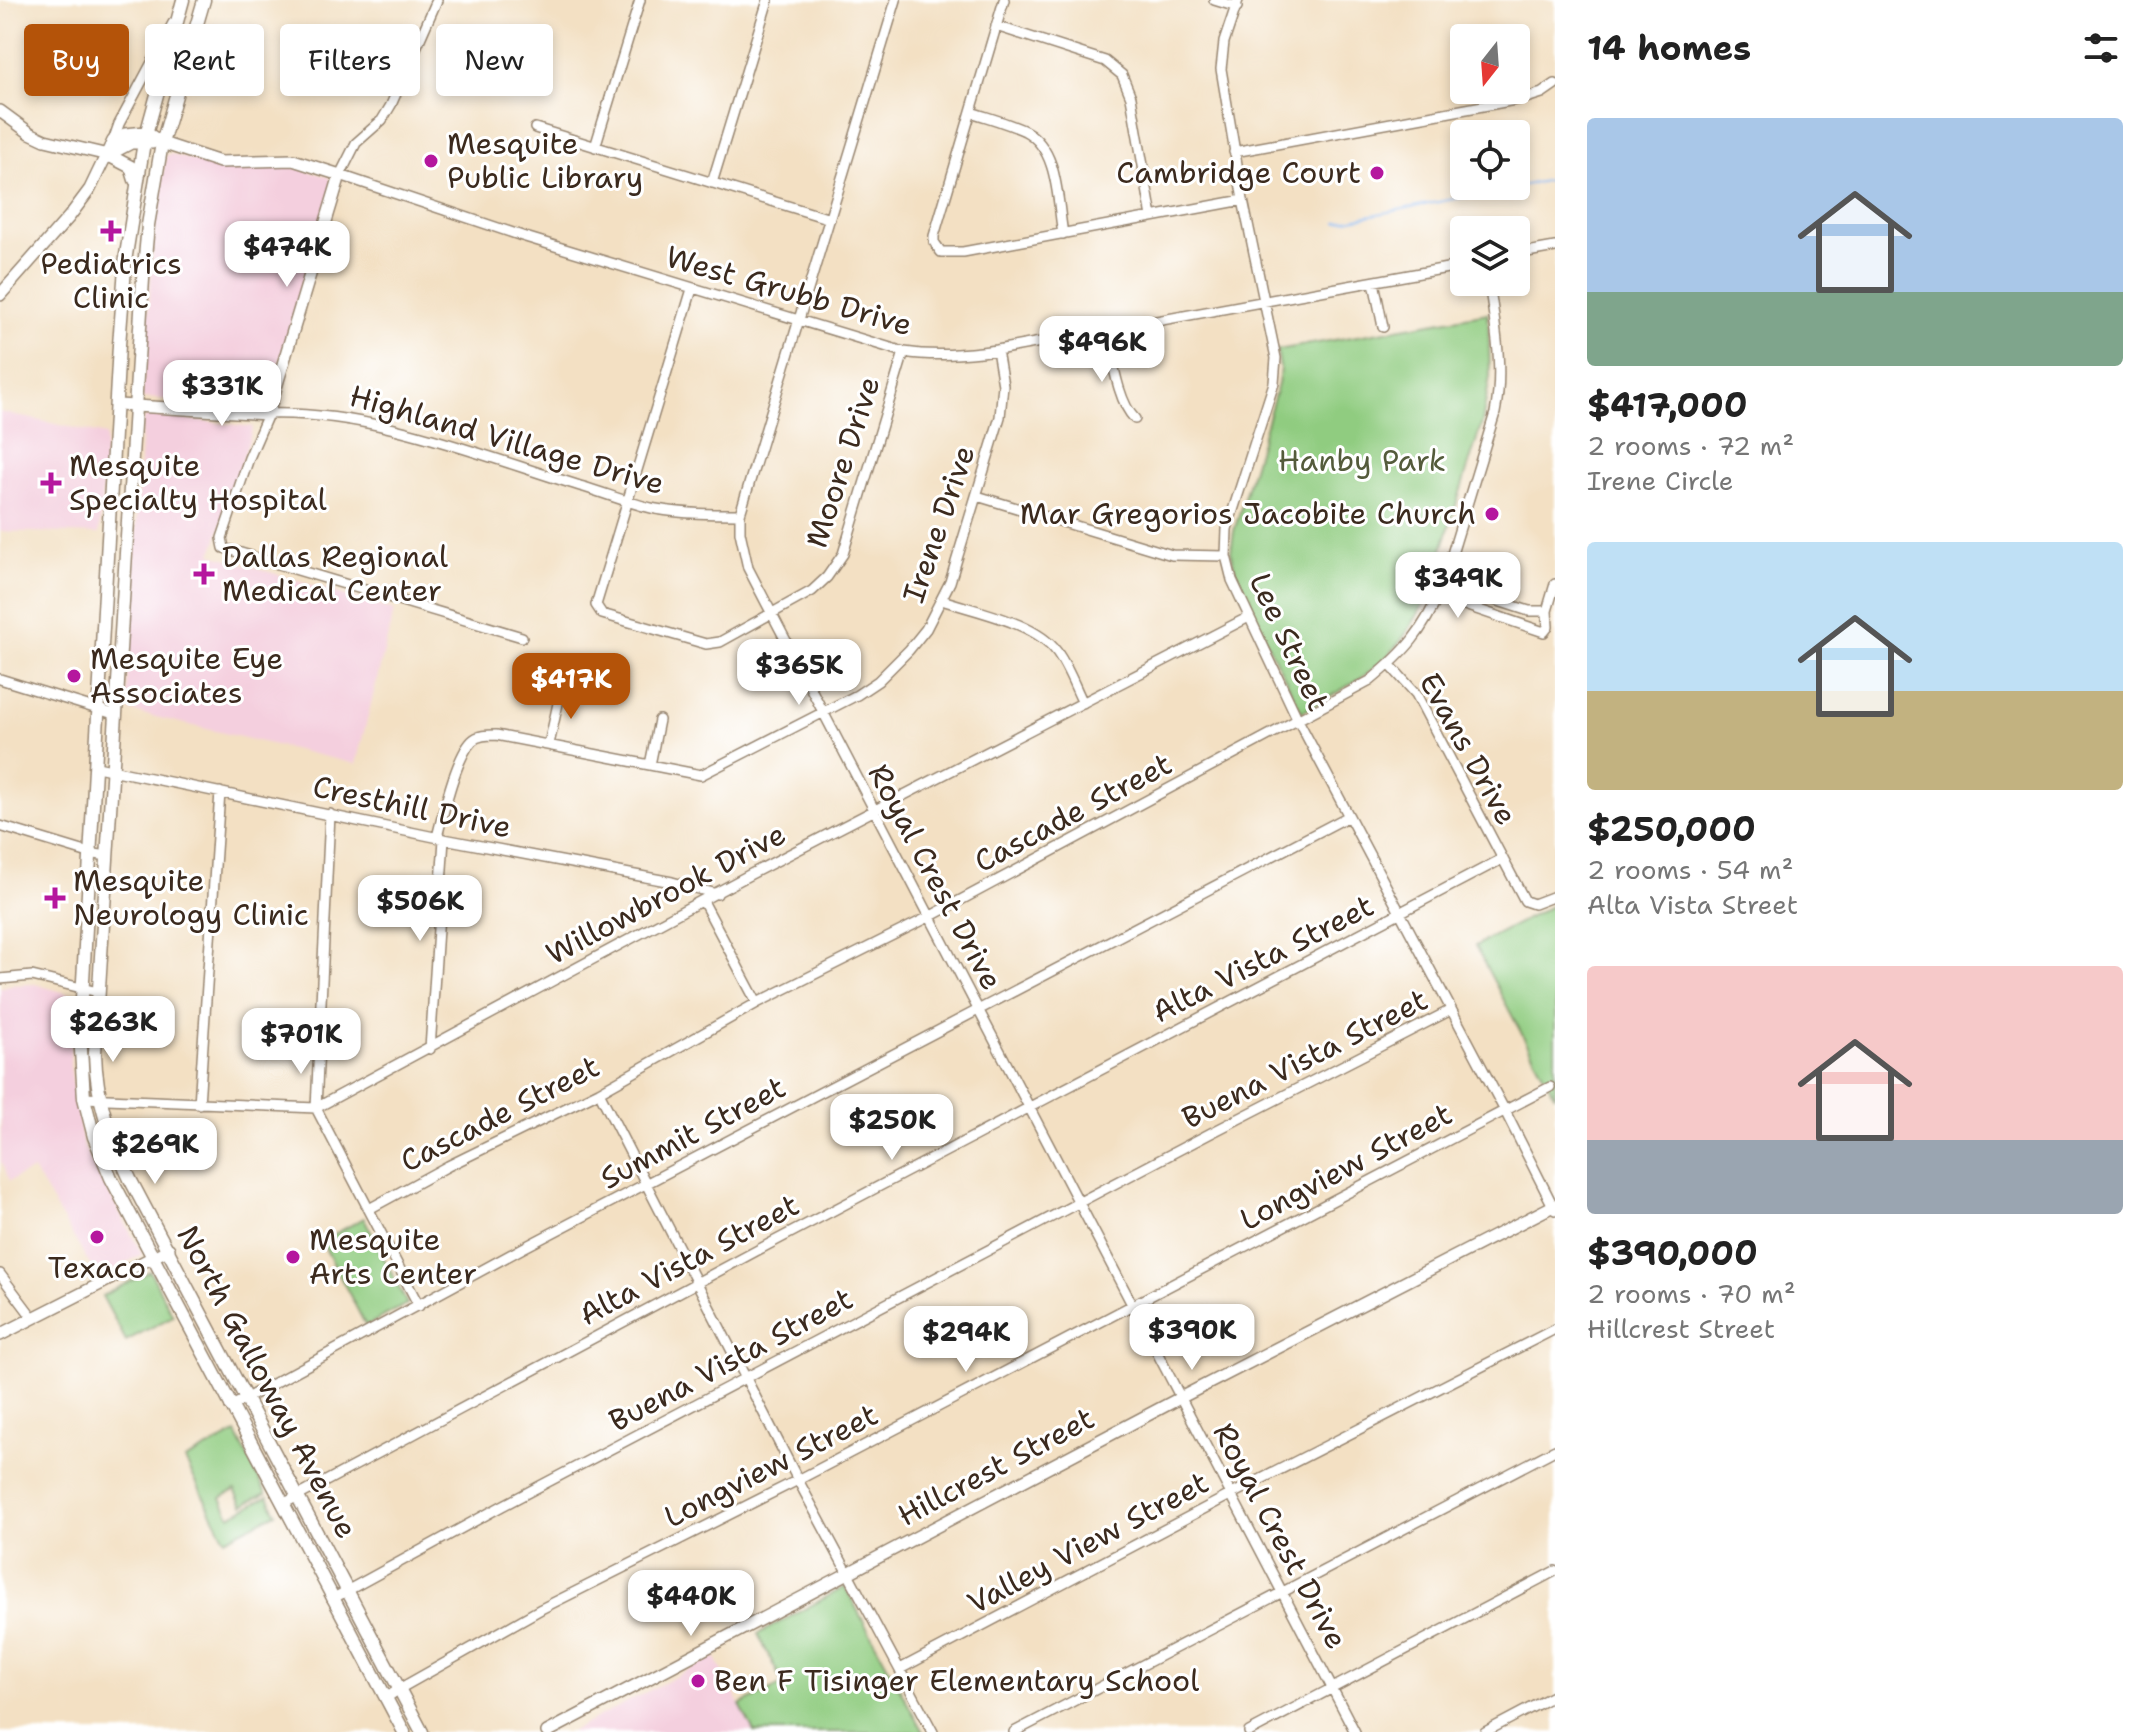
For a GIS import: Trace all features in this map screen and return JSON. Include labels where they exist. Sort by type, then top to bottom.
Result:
[{"type":"main road","name":"North Galloway Avenue","points":[[204,0],[162,143],[145,257],[98,992],[95,1053],[99,1098],[122,1163],[422,1732]]},
{"type":"main road","name":"North Galloway Avenue","points":[[182,5],[145,137],[126,255],[97,767],[81,988],[80,1056],[84,1098],[94,1137],[111,1178],[404,1732]]},
{"type":"main road","points":[[108,155],[131,167],[135,172],[136,188]]},
{"type":"main road","points":[[126,255],[145,257]]},
{"type":"main road","points":[[122,308],[135,313],[134,334],[138,347]]},
{"type":"main road","points":[[115,450],[126,458],[131,474]]},
{"type":"main road","points":[[103,664],[119,666]]},
{"type":"street","points":[[437,0],[391,105],[382,120],[356,143],[340,175],[268,414],[249,458],[222,546],[231,552],[522,637]]},
{"type":"street","points":[[595,147],[640,0]]},
{"type":"street","points":[[712,183],[768,0]]},
{"type":"street","name":"Royal Crest Drive","points":[[896,0],[740,514],[740,532],[748,568],[1355,1732]]},
{"type":"street","points":[[1004,0],[936,228],[934,236],[941,252],[951,254],[1243,200]]},
{"type":"street","points":[[1214,0],[1237,4]]},
{"type":"street","name":"Lee Street","points":[[1237,4],[1222,56],[1234,152],[1276,358],[1274,383],[1227,529],[1226,556],[1232,580],[1247,618],[1298,720],[1554,1207]]},
{"type":"street","points":[[0,295],[90,189],[108,155],[119,124],[182,5]]},
{"type":"street","points":[[996,26],[1105,61],[1122,75],[1131,97],[1152,217]]},
{"type":"street","points":[[1234,152],[1526,98],[1542,93],[1555,84]]},
{"type":"street","points":[[0,111],[45,140],[108,155],[145,137]]},
{"type":"street","points":[[971,112],[1027,132],[1044,148],[1051,162],[1063,234]]},
{"type":"street","points":[[535,128],[830,219]]},
{"type":"street","points":[[113,141],[125,134],[145,137]]},
{"type":"street","name":"West Grubb Drive","points":[[145,137],[220,162],[293,160],[692,289],[904,352],[926,355],[961,355],[997,350],[1450,268]]},
{"type":"street","points":[[1530,251],[1555,247]]},
{"type":"street","points":[[1374,282],[1383,327]]},
{"type":"street","points":[[627,500],[692,289]]},
{"type":"street","name":"Cascade Street","points":[[369,1209],[448,1166],[599,1092],[757,1003],[929,917],[1355,691],[1390,665],[1418,636],[1438,596],[1495,413],[1499,393],[1499,351],[1491,296]]},
{"type":"street","points":[[1106,330],[1123,399],[1135,419]]},
{"type":"street","name":"Irene Drive","points":[[440,838],[448,795],[466,749],[473,740],[496,735],[701,775],[878,681],[909,650],[942,600],[1000,417],[1003,385],[997,350]]},
{"type":"street","name":"Moore Drive","points":[[627,500],[596,605],[602,614],[706,644],[720,642],[771,615],[812,591],[827,577],[843,554],[904,352]]},
{"type":"street","name":"Highland Village Drive","points":[[118,405],[268,414],[305,413],[347,418],[394,429],[653,509],[740,514]]},
{"type":"street","points":[[977,496],[1172,555],[1226,556]]},
{"type":"street","points":[[1443,583],[1529,611],[1547,611]]},
{"type":"street","points":[[1438,596],[1544,632],[1548,627],[1547,611],[1555,584]]},
{"type":"street","points":[[942,600],[1028,629],[1042,637],[1058,653],[1083,703]]},
{"type":"street","name":"Willowbrook Drive","points":[[84,1098],[316,1108],[874,811],[1247,618]]},
{"type":"street","name":"Evans Drive","points":[[1390,665],[1416,694],[1525,901],[1534,904],[1555,896]]},
{"type":"street","points":[[0,679],[117,715]]},
{"type":"street","points":[[549,744],[561,690]]},
{"type":"street","points":[[650,765],[659,720]]},
{"type":"street","name":"Cresthill Drive","points":[[97,767],[672,882],[718,894]]},
{"type":"street","points":[[199,1104],[220,792]]},
{"type":"street","points":[[330,814],[316,1108],[419,1306]]},
{"type":"street","name":"Summit Street","points":[[230,1407],[523,1248],[1349,816]]},
{"type":"street","points":[[0,826],[107,856]]},
{"type":"street","points":[[430,1049],[440,838]]},
{"type":"street","name":"Alta Vista Street","points":[[283,1504],[1502,859]]},
{"type":"street","points":[[703,901],[757,1003]]},
{"type":"street","points":[[0,979],[32,976],[98,992]]},
{"type":"street","name":"Buena Vista Street","points":[[332,1599],[502,1506],[1451,1010]]},
{"type":"street","name":"Longview Street","points":[[399,1689],[541,1609],[798,1480],[1550,1087]]},
{"type":"street","points":[[599,1092],[798,1480],[933,1732]]},
{"type":"street","name":"Hillcrest Street","points":[[547,1732],[1180,1398],[1554,1207]]},
{"type":"street","points":[[0,1335],[169,1249]]},
{"type":"street","points":[[0,1274],[33,1318]]},
{"type":"street","name":"Valley View Street","points":[[900,1669],[1555,1329]]},
{"type":"street","points":[[1014,1732],[1555,1450]]},
{"type":"street","points":[[1249,1732],[1555,1571]]},
{"type":"street","points":[[383,1695],[399,1689]]},
{"type":"street","points":[[1485,1732],[1555,1695]]},
{"type":"shaded area","points":[[166,155],[214,166],[287,165],[329,177],[331,181],[332,187],[269,397],[257,404],[142,398],[155,224]]},
{"type":"shaded area","name":"Mesquite Specialty Hospital","points":[[0,412],[106,435],[99,534],[0,531]]},
{"type":"shaded area","name":"Dallas Regional Medical Center","points":[[150,415],[253,427],[212,554],[394,611],[356,764],[130,711],[127,696],[142,424],[144,418]]},
{"type":"shaded area","points":[[35,984],[73,995],[70,1066],[83,1145],[142,1254],[98,1278],[33,1170],[9,1181],[1,1162],[0,988]]},
{"type":"shaded area","name":"Ben F Tisinger Elementary School","points":[[715,1656],[754,1732],[570,1732]]},
{"type":"green space","name":"Hanby Park","points":[[1488,313],[1490,376],[1482,423],[1428,594],[1404,637],[1377,666],[1302,712],[1239,588],[1231,552],[1234,531],[1278,384],[1280,368],[1277,350]]},
{"type":"green space","points":[[1555,904],[1555,1096],[1475,946]]},
{"type":"green space","points":[[364,1218],[407,1304],[366,1326],[323,1244],[327,1238]]},
{"type":"green space","points":[[150,1271],[173,1316],[126,1341],[102,1296]]},
{"type":"green space","points":[[236,1433],[266,1493],[243,1505],[235,1490],[221,1498],[230,1516],[268,1496],[276,1513],[225,1539],[185,1460]]},
{"type":"green space","points":[[845,1587],[923,1732],[754,1732],[740,1705],[783,1684],[758,1634]]},
{"type":"waterway","points":[[1337,222],[1555,179]]},
{"type":"place","name":"Mesquite Public Library","points":[[431,161]]},
{"type":"place","name":"Cambridge Court","points":[[1377,173]]},
{"type":"place","name":"Pediatrics Clinic","points":[[111,231]]},
{"type":"place","name":"Mesquite Specialty Hospital","points":[[51,483]]},
{"type":"place","name":"Mar Gregorios Jacobite Church","points":[[1492,514]]},
{"type":"place","name":"Dallas Regional Medical Center","points":[[204,574]]},
{"type":"place","name":"Mesquite Eye Associates","points":[[74,676]]},
{"type":"place","name":"Mesquite Neurology Clinic","points":[[55,898]]},
{"type":"place","name":"Texaco","points":[[97,1237]]},
{"type":"place","name":"Mesquite Arts Center","points":[[293,1257]]},
{"type":"place","name":"Ben F Tisinger Elementary School","points":[[698,1681]]}]
